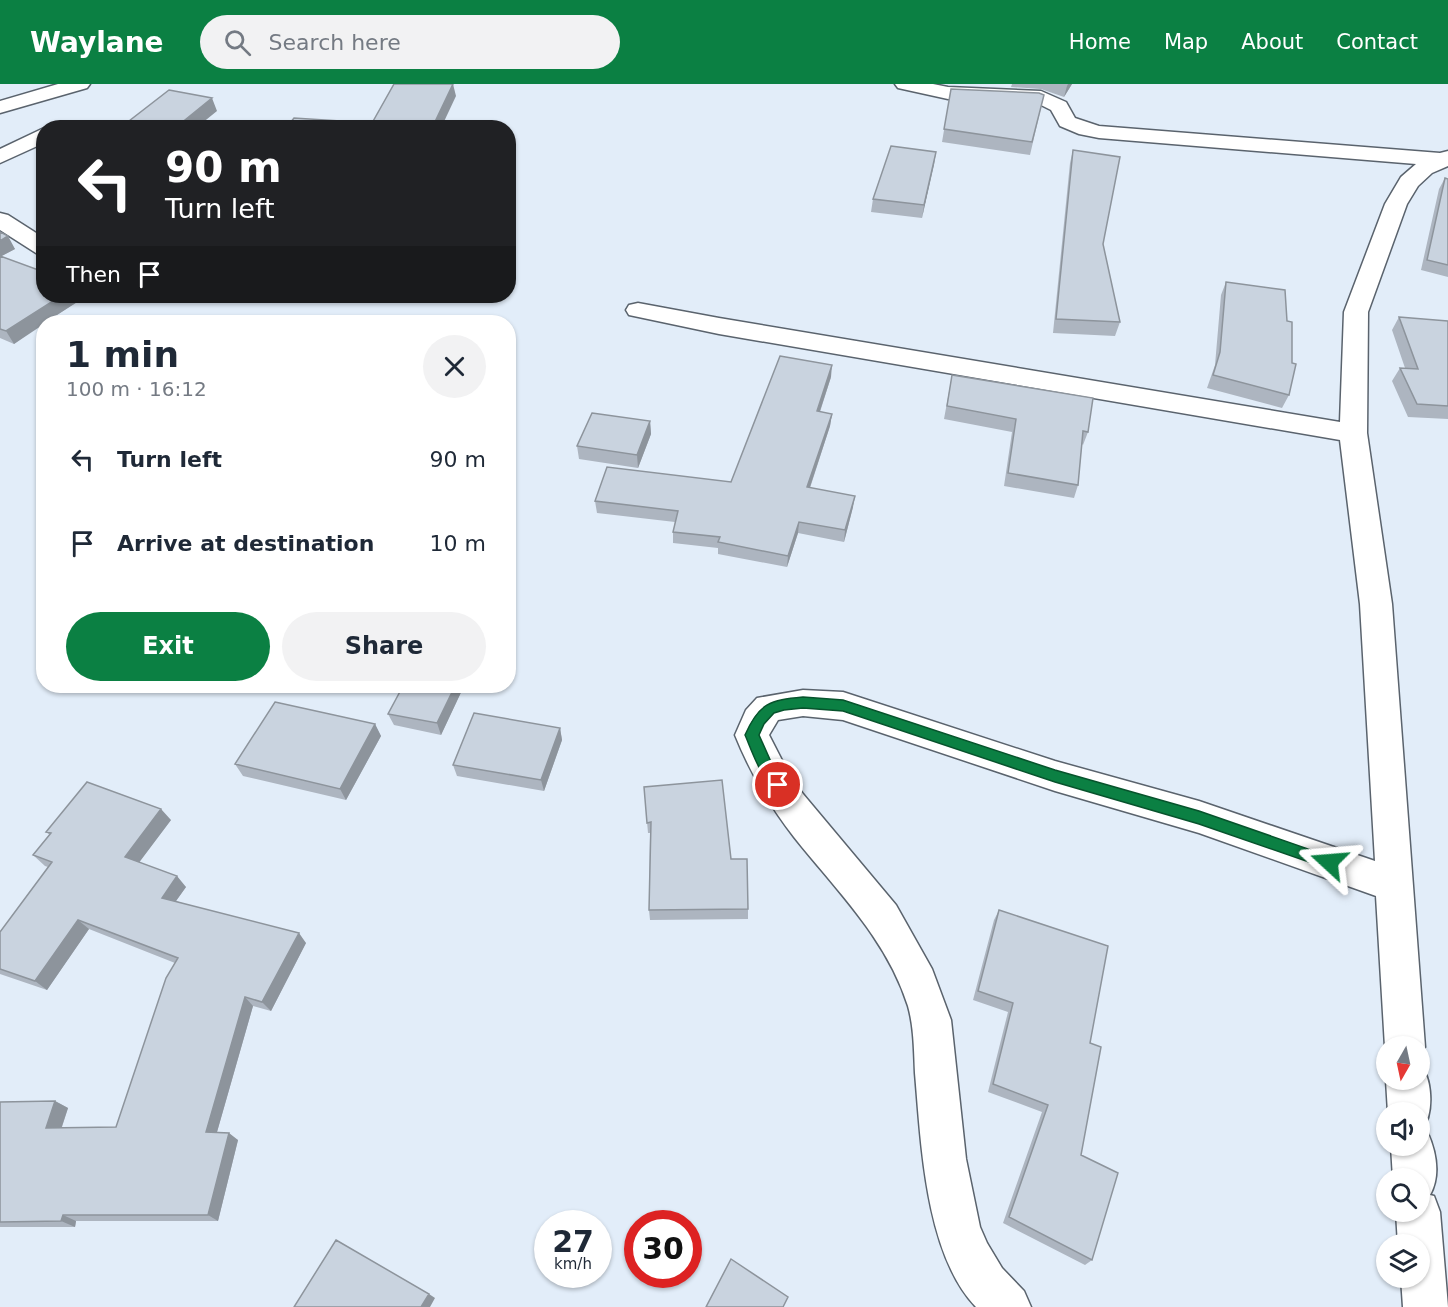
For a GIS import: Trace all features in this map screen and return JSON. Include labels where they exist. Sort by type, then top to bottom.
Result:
[{"type":"street","points":[[905,84],[948,93],[1041,97],[1059,105],[1067,122],[1086,130],[1099,132],[1446,159]]},
{"type":"street","points":[[0,107],[76,85]]},
{"type":"street","points":[[59,119],[76,85]]},
{"type":"street","points":[[0,157],[36,138]]},
{"type":"street","points":[[1404,1036],[1376,604],[1353,433],[1356,312],[1396,204],[1409,182],[1424,168],[1446,159]]},
{"type":"street","points":[[0,220],[36,243]]},
{"type":"street","points":[[638,310],[719,326],[1353,433]]},
{"type":"street","points":[[998,1304],[968,1255],[960,1232],[946,1169],[928,1009],[906,958],[878,910],[802,820],[766,767],[752,735],[758,720],[769,708],[803,703],[843,706],[1055,776],[1199,818],[1394,885]]},
{"type":"street","points":[[1419,1222],[1426,1307]]},
{"type":"building","points":[[394,84],[453,84],[436,120],[374,120]]},
{"type":"building","points":[[951,89],[1044,95],[1032,142],[944,129]]},
{"type":"building","points":[[169,90],[212,98],[185,120],[130,120]]},
{"type":"building","points":[[294,118],[325,120],[292,120]]},
{"type":"building","points":[[891,146],[936,152],[924,205],[873,199]]},
{"type":"building","points":[[1073,150],[1120,157],[1103,244],[1120,322],[1056,319]]},
{"type":"building","points":[[1445,178],[1448,179],[1448,265],[1427,260]]},
{"type":"building","points":[[0,232],[8,236],[0,241]]},
{"type":"building","points":[[0,256],[36,269],[36,303],[50,303],[6,331],[0,329]]},
{"type":"building","points":[[1226,282],[1285,290],[1287,321],[1292,322],[1292,363],[1296,364],[1289,395],[1213,375],[1220,352]]},
{"type":"building","points":[[1399,317],[1448,321],[1448,406],[1417,404],[1400,368],[1418,369]]},
{"type":"building","points":[[780,356],[832,365],[817,411],[832,414],[807,487],[855,496],[845,530],[799,522],[788,556],[718,542],[720,537],[673,532],[678,511],[595,501],[607,467],[731,482]]},
{"type":"building","points":[[952,375],[1093,398],[1088,432],[1083,431],[1078,485],[1008,473],[1016,419],[947,406]]},
{"type":"building","points":[[592,413],[650,421],[637,455],[577,446]]},
{"type":"building","points":[[399,693],[452,693],[437,723],[388,714]]},
{"type":"building","points":[[275,702],[375,724],[340,789],[235,764]]},
{"type":"building","points":[[474,713],[560,728],[541,780],[453,765]]},
{"type":"building","points":[[722,780],[731,859],[747,859],[748,909],[649,910],[651,822],[647,823],[644,787]]},
{"type":"building","points":[[87,782],[161,809],[125,857],[177,876],[162,898],[299,933],[262,1002],[245,997],[206,1132],[229,1133],[208,1215],[63,1215],[61,1221],[0,1222],[0,1102],[55,1101],[46,1128],[116,1127],[166,978],[178,958],[78,920],[35,981],[0,969],[0,932],[52,862],[33,855],[51,833],[46,832]]},
{"type":"building","points":[[999,910],[1108,946],[1090,1043],[1101,1047],[1081,1155],[1118,1173],[1092,1260],[1009,1217],[1048,1105],[993,1084],[1013,1003],[978,991]]},
{"type":"building","points":[[336,1240],[429,1294],[421,1307],[294,1307]]},
{"type":"building","points":[[731,1259],[788,1297],[783,1307],[706,1307]]},
{"type":"route","points":[[778,785],[766,767],[752,735],[758,720],[769,708],[784,704],[843,706],[1055,776],[1199,818],[1329,862]]}]
